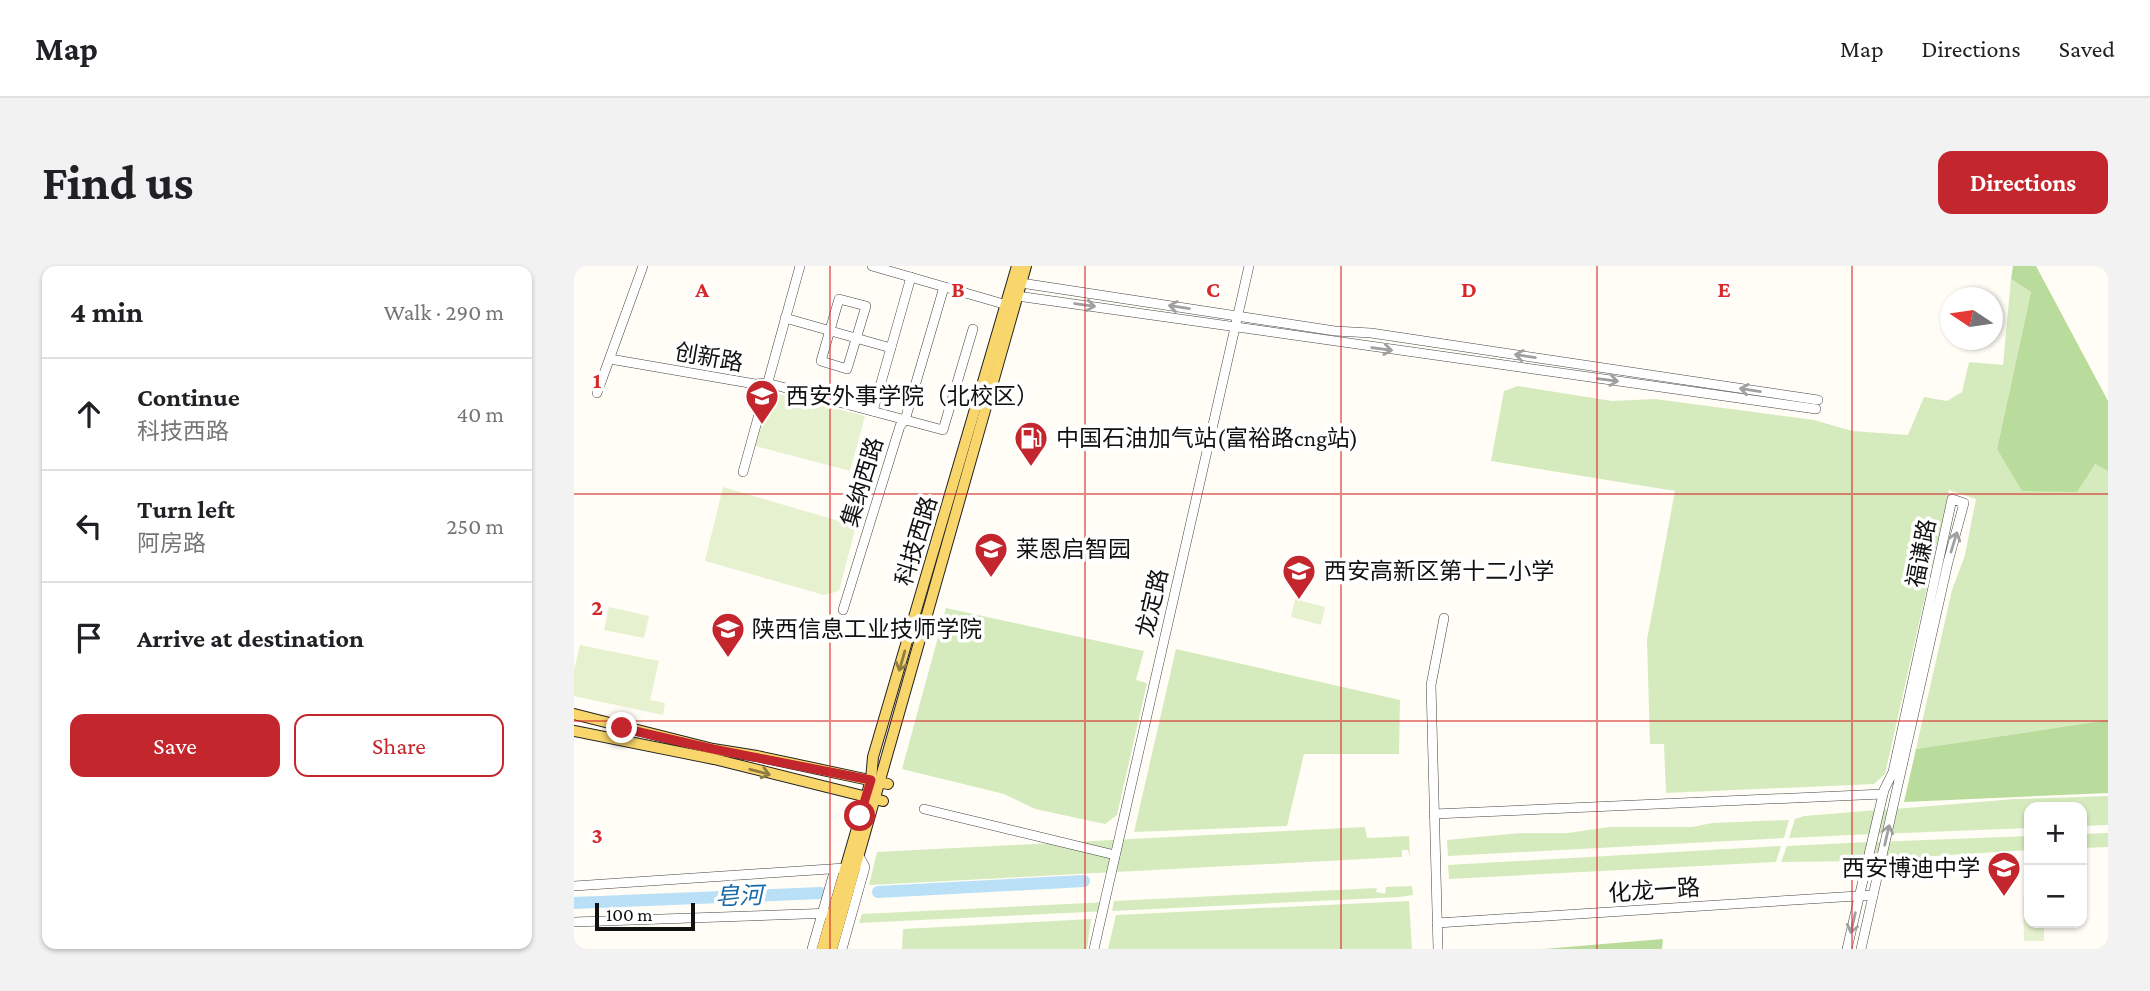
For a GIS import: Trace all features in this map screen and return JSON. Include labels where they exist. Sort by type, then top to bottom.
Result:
[{"type":"main road","name":"科技西路","points":[[880,782],[873,757],[1017,266]]},
{"type":"main road","name":"科技西路","points":[[832,949],[1026,266]]},
{"type":"main road","points":[[574,715],[713,749],[880,782]]},
{"type":"main road","points":[[574,731],[714,759],[875,799]]},
{"type":"main road","name":"科技西路","points":[[822,949],[840,869],[875,799]]},
{"type":"street","points":[[597,393],[643,266]]},
{"type":"street","points":[[743,471],[800,266]]},
{"type":"street","points":[[872,266],[1007,305]]},
{"type":"street","name":"龙定路","points":[[1094,949],[1249,266]]},
{"type":"street","points":[[873,411],[911,277]]},
{"type":"street","points":[[1017,296],[1236,321],[1817,405],[1371,347],[1335,338],[1236,321],[1021,283]]},
{"type":"street","name":"集纳西路","points":[[844,610],[944,287]]},
{"type":"street","points":[[839,299],[866,306],[857,338],[847,369],[821,361],[839,299]]},
{"type":"street","points":[[785,318],[891,348]]},
{"type":"street","name":"创新路","points":[[610,359],[755,384],[767,383],[943,430],[973,329]]},
{"type":"street","name":"福谦路","points":[[1847,949],[1883,794],[1896,759],[1952,499],[1964,503],[1938,602],[1861,949]]},
{"type":"street","points":[[1438,949],[1431,685],[1444,618]]},
{"type":"street","points":[[1434,814],[1883,794]]},
{"type":"street","points":[[924,809],[1115,855]]},
{"type":"street","points":[[842,949],[865,867],[859,856]]},
{"type":"street","points":[[574,886],[840,869]]},
{"type":"street","name":"化龙一路","points":[[1437,923],[1873,895]]},
{"type":"street","points":[[574,922],[828,913],[812,949]]},
{"type":"green space","points":[[2013,266],[2036,266],[2108,401],[2108,471],[2095,464],[2077,492],[2022,491],[1997,449],[2031,292],[2011,279]]},
{"type":"green space","points":[[2011,279],[2031,292],[1997,449],[2095,464],[2108,471],[2108,720],[1916,749],[1952,590],[1965,555],[1976,499],[1949,490],[1885,774],[1874,784],[1666,793],[1664,744],[1650,744],[1647,640],[1675,491],[1491,461],[1504,391],[1518,386],[1612,401],[1655,399],[1814,420],[1852,431],[1908,435],[1924,397],[1947,401],[1962,392],[1969,362],[2003,365]]},
{"type":"green space","points":[[770,392],[865,416],[850,471],[755,446]]},
{"type":"green space","points":[[723,487],[856,526],[839,591],[824,595],[705,561]]},
{"type":"green space","points":[[1295,599],[1325,607],[1321,625],[1291,617]]},
{"type":"green space","points":[[609,607],[649,616],[644,638],[604,630]]},
{"type":"green space","points":[[946,608],[1144,651],[1136,680],[1147,683],[1117,815],[1105,824],[1035,809],[1004,794],[902,769]]},
{"type":"green space","points":[[580,645],[659,661],[650,700],[665,703],[663,715],[574,696],[574,670]]},
{"type":"green space","points":[[1176,649],[1400,700],[1399,754],[1304,754],[1287,826],[1134,832]]},
{"type":"green space","points":[[2108,720],[2108,793],[1904,802],[1916,749]]},
{"type":"green space","points":[[2108,796],[2108,825],[2087,826],[2087,802],[2024,802],[2024,828],[1877,834],[1883,810],[2015,799]]},
{"type":"green space","points":[[1877,810],[1872,834],[1789,838],[1795,819],[1804,816]]},
{"type":"green space","points":[[1789,820],[1784,838],[1448,856],[1447,840],[1520,833],[1568,833],[1609,827],[1692,827],[1712,823]]},
{"type":"green space","points":[[1365,827],[1367,838],[1409,836],[1410,857],[1408,850],[1402,850],[1402,857],[869,885],[877,852]]},
{"type":"green space","points":[[2108,833],[2108,847],[2087,848],[2087,834]]},
{"type":"green space","points":[[2024,836],[2024,850],[1871,860],[1875,842]]},
{"type":"green space","points":[[1870,842],[1866,861],[1781,862],[1787,846]]},
{"type":"green space","points":[[1781,846],[1776,862],[1449,879],[1448,865]]},
{"type":"green space","points":[[1412,886],[1413,895],[1399,897],[1112,911],[1114,901],[1377,888],[1376,892],[1385,894],[1386,887]]},
{"type":"green space","points":[[2023,895],[2024,928],[2044,928],[2044,941],[2024,941]]},
{"type":"green space","points":[[1409,901],[1412,949],[1108,949],[1116,915]]},
{"type":"green space","points":[[1109,902],[1107,911],[859,923],[862,914]]},
{"type":"green space","points":[[1091,919],[1087,949],[902,949],[903,929]]},
{"type":"green space","points":[[1663,939],[1662,949],[1543,949]]},
{"type":"waterway","name":"皂河","points":[[878,892],[1084,881]]},
{"type":"waterway","name":"皂河","points":[[574,903],[821,893]]},
{"type":"place","name":"西安外事学院（北校区）","points":[[762,426]]},
{"type":"place","name":"中国石油加气站(富裕路cng站)","points":[[1031,468]]},
{"type":"place","name":"莱恩启智园","points":[[991,579]]},
{"type":"place","name":"西安高新区第十二小学","points":[[1299,601]]},
{"type":"place","name":"陕西信息工业技师学院","points":[[728,659]]},
{"type":"place","name":"西安博迪中学","points":[[2004,898]]},
{"type":"route","points":[[622,728],[871,780],[860,816]]}]
